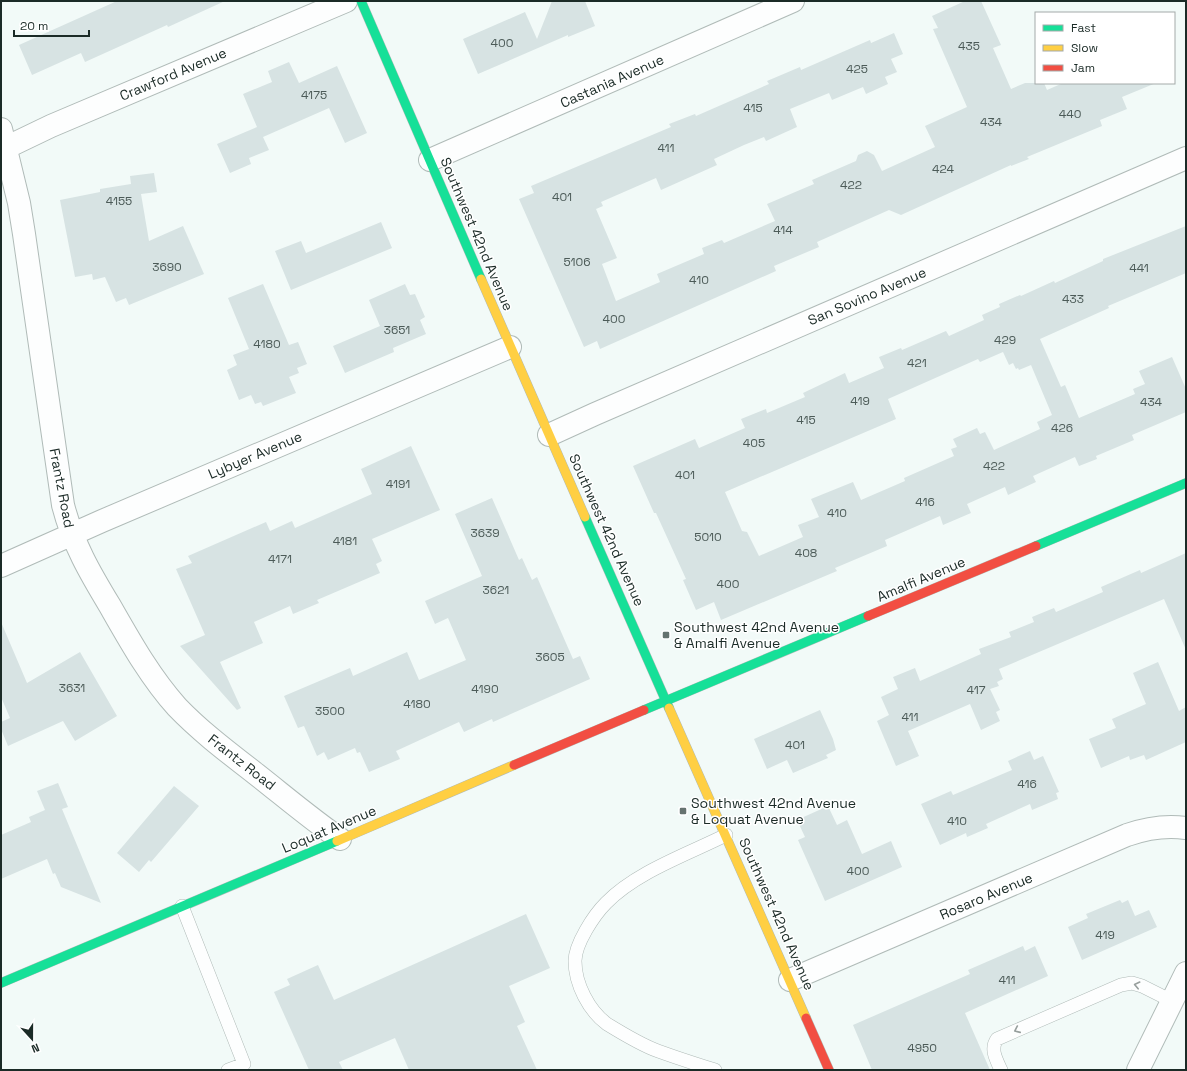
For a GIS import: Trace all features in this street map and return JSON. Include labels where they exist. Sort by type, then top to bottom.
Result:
[{"type":"street","name":"Crawford Avenue","points":[[3,142],[51,126],[346,1]]},
{"type":"street","name":"Southwest 42nd Avenue","points":[[361,1],[510,347],[790,980],[827,1069]]},
{"type":"street","name":"Castania Avenue","points":[[430,160],[793,1]]},
{"type":"street","name":"Frantz Road","points":[[3,142],[19,203],[64,512],[85,564],[135,649],[178,708],[223,748],[321,826],[340,839]]},
{"type":"street","name":"San Sovino Avenue","points":[[549,435],[1186,158]]},
{"type":"street","name":"Lybyer Avenue","points":[[1,566],[102,521],[510,347]]},
{"type":"street","name":"Amalfi Avenue","points":[[667,701],[1186,483]]},
{"type":"street","name":"Loquat Avenue","points":[[1,982],[667,701]]},
{"type":"street","name":"Rosaro Avenue","points":[[790,980],[1127,835],[1144,829],[1158,827],[1172,826],[1186,828]]},
{"type":"street","points":[[1138,1070],[1186,973]]},
{"type":"lane","points":[[715,1070],[656,1050],[607,1023],[598,1015],[588,1002],[581,989],[576,974],[575,960],[579,945],[590,924],[606,903],[626,887],[650,872],[726,835]]},
{"type":"lane","points":[[182,906],[244,1064],[228,1070]]},
{"type":"lane","points":[[1001,1070],[994,1055],[994,1044],[997,1039],[1121,985],[1132,983],[1142,986],[1172,1001]]},
{"type":"building","points":[[117,1],[225,1],[85,62],[81,53],[32,75],[19,45]]},
{"type":"building","points":[[552,1],[585,1],[595,26],[568,37],[568,35],[478,74],[463,39],[525,12],[537,39]]},
{"type":"building","points":[[965,1],[981,1],[1001,45],[993,48],[1011,89],[1025,83],[1044,84],[1047,90],[1061,84],[1154,84],[1122,97],[1127,109],[1100,120],[1102,126],[1027,157],[1029,159],[1011,165],[901,215],[889,210],[817,242],[819,247],[774,266],[776,271],[600,349],[597,341],[584,347],[519,199],[534,193],[531,186],[671,127],[669,124],[695,114],[696,116],[769,84],[767,81],[800,67],[801,70],[870,40],[871,43],[894,33],[903,54],[891,59],[897,72],[885,77],[888,84],[866,94],[863,87],[832,100],[829,93],[790,109],[797,127],[766,141],[764,137],[744,145],[714,159],[717,165],[661,190],[656,178],[601,202],[603,206],[596,209],[617,258],[602,264],[616,301],[660,282],[657,274],[704,254],[702,248],[722,240],[724,243],[775,221],[767,204],[814,184],[812,180],[856,161],[858,155],[867,151],[874,155],[882,171],[935,147],[925,126],[967,107],[933,29],[938,28],[932,16]]},
{"type":"building","points":[[289,62],[299,83],[337,66],[367,133],[345,143],[329,108],[263,137],[269,150],[249,158],[251,164],[230,173],[217,144],[257,127],[243,94],[272,82],[268,71]]},
{"type":"building","points":[[154,173],[157,192],[141,194],[149,241],[183,226],[204,274],[129,305],[126,298],[116,302],[105,277],[93,280],[92,274],[75,277],[60,200],[100,192],[100,189],[131,184],[130,176]]},
{"type":"building","points":[[381,222],[392,248],[291,290],[275,251],[301,241],[306,253]]},
{"type":"building","points":[[1186,226],[1186,273],[1108,306],[1109,308],[1040,339],[1061,387],[1065,385],[1079,418],[1135,394],[1133,389],[1145,384],[1139,371],[1172,357],[1186,389],[1186,412],[1132,435],[1134,440],[1096,456],[1097,459],[1079,466],[1075,457],[1033,476],[1036,482],[1008,495],[1005,487],[967,504],[971,513],[943,525],[940,516],[885,540],[887,546],[835,568],[837,571],[721,620],[714,602],[696,610],[683,580],[686,579],[633,466],[695,439],[699,448],[745,428],[741,419],[766,409],[767,413],[805,397],[803,393],[845,373],[849,383],[884,368],[879,357],[901,348],[902,350],[946,331],[949,336],[984,320],[982,315],[1000,307],[999,304],[1054,281],[1055,283],[1103,261],[1103,259]],"holes":[[[1003,352],[1009,365],[1013,363],[1016,369],[1018,368],[1019,370],[1031,365],[1052,415],[1037,422],[1040,429],[994,450],[985,432],[980,434],[977,428],[953,439],[957,447],[951,449],[954,456],[904,478],[905,481],[861,500],[853,482],[811,499],[819,517],[798,525],[803,537],[759,556],[747,532],[742,531],[725,492],[896,419],[888,399],[978,359],[980,362]]]},
{"type":"building","points":[[263,284],[289,345],[298,342],[307,364],[297,368],[299,373],[289,377],[296,393],[263,406],[261,402],[255,404],[251,395],[239,400],[227,370],[237,365],[233,355],[249,349],[228,298]]},
{"type":"building","points":[[405,284],[410,295],[415,294],[425,317],[420,320],[426,334],[393,348],[394,352],[345,373],[333,346],[380,326],[369,300]]},
{"type":"building","points":[[411,446],[440,510],[372,539],[382,561],[376,564],[380,573],[317,600],[319,603],[293,614],[290,606],[254,622],[263,643],[220,662],[241,708],[237,710],[180,646],[205,635],[176,569],[192,563],[188,556],[266,522],[270,531],[292,521],[295,528],[372,494],[361,469]]},
{"type":"building","points":[[492,498],[519,560],[522,558],[532,580],[537,577],[573,659],[580,656],[590,679],[493,722],[492,719],[464,732],[459,722],[396,751],[400,759],[369,772],[360,752],[357,753],[355,748],[328,760],[324,752],[317,756],[304,726],[298,728],[284,696],[350,668],[353,676],[407,652],[419,680],[466,660],[448,618],[435,624],[425,601],[482,576],[455,514]]},
{"type":"building","points":[[1186,553],[1186,650],[1164,599],[999,669],[1003,679],[997,682],[999,686],[990,689],[1000,710],[996,712],[1000,721],[981,730],[970,704],[908,731],[919,756],[896,766],[877,721],[889,715],[881,697],[898,689],[893,677],[915,668],[920,681],[981,654],[979,649],[1011,637],[1009,632],[1034,622],[1032,617],[1054,608],[1056,612],[1103,592],[1101,587],[1140,570],[1141,573]]},
{"type":"building","points":[[1,622],[27,683],[80,652],[117,716],[75,741],[63,721],[8,746],[1,729],[1,722],[10,718],[1,697]]},
{"type":"building","points":[[1158,662],[1179,711],[1186,707],[1186,742],[1146,760],[1144,755],[1130,760],[1129,756],[1101,768],[1089,739],[1116,728],[1112,719],[1146,704],[1133,673]]},
{"type":"building","points":[[820,710],[833,739],[836,750],[826,755],[828,758],[793,773],[787,760],[767,769],[754,739]]},
{"type":"building","points":[[1030,751],[1034,760],[1043,756],[1059,792],[1056,793],[1058,799],[1032,810],[1030,804],[986,824],[988,828],[967,837],[966,833],[940,845],[921,804],[951,791],[953,795],[1012,770],[1008,761]]},
{"type":"building","points":[[58,783],[68,807],[62,809],[101,903],[61,887],[55,873],[53,874],[47,859],[1,879],[1,835],[31,822],[29,817],[45,810],[37,791]]},
{"type":"building","points":[[174,786],[199,806],[151,862],[149,860],[139,872],[117,853]]},
{"type":"building","points":[[828,806],[837,825],[847,820],[862,854],[891,841],[902,867],[825,901],[798,840],[805,837],[797,820]]},
{"type":"building","points":[[1120,900],[1122,903],[1128,900],[1135,916],[1149,910],[1157,927],[1082,960],[1068,927],[1088,918],[1086,914]]},
{"type":"building","points":[[526,914],[550,968],[509,986],[525,1022],[517,1026],[537,1070],[409,1070],[395,1038],[339,1062],[343,1070],[309,1070],[274,992],[290,985],[287,979],[318,965],[334,1000]]},
{"type":"building","points":[[1023,946],[1025,951],[1035,946],[1048,976],[965,1013],[990,1070],[872,1070],[853,1025],[970,974],[968,970]]},
{"type":"traffic: fast","points":[[361,1],[481,279]]},
{"type":"traffic: fast","points":[[1036,546],[1186,483]]},
{"type":"traffic: fast","points":[[585,517],[669,708]]},
{"type":"traffic: fast","points":[[644,710],[868,616]]},
{"type":"traffic: fast","points":[[1,983],[337,841]]},
{"type":"traffic: slow","points":[[481,279],[585,517]]},
{"type":"traffic: slow","points":[[669,708],[806,1018]]},
{"type":"traffic: slow","points":[[337,841],[514,765]]},
{"type":"traffic: jam","points":[[868,616],[1036,546]]},
{"type":"traffic: jam","points":[[514,765],[644,710]]},
{"type":"traffic: jam","points":[[806,1018],[829,1070]]},
{"type":"place","name":"Southwest 42nd Avenue & Amalfi Avenue","points":[[666,635]]},
{"type":"place","name":"Southwest 42nd Avenue & Loquat Avenue","points":[[683,811]]}]
